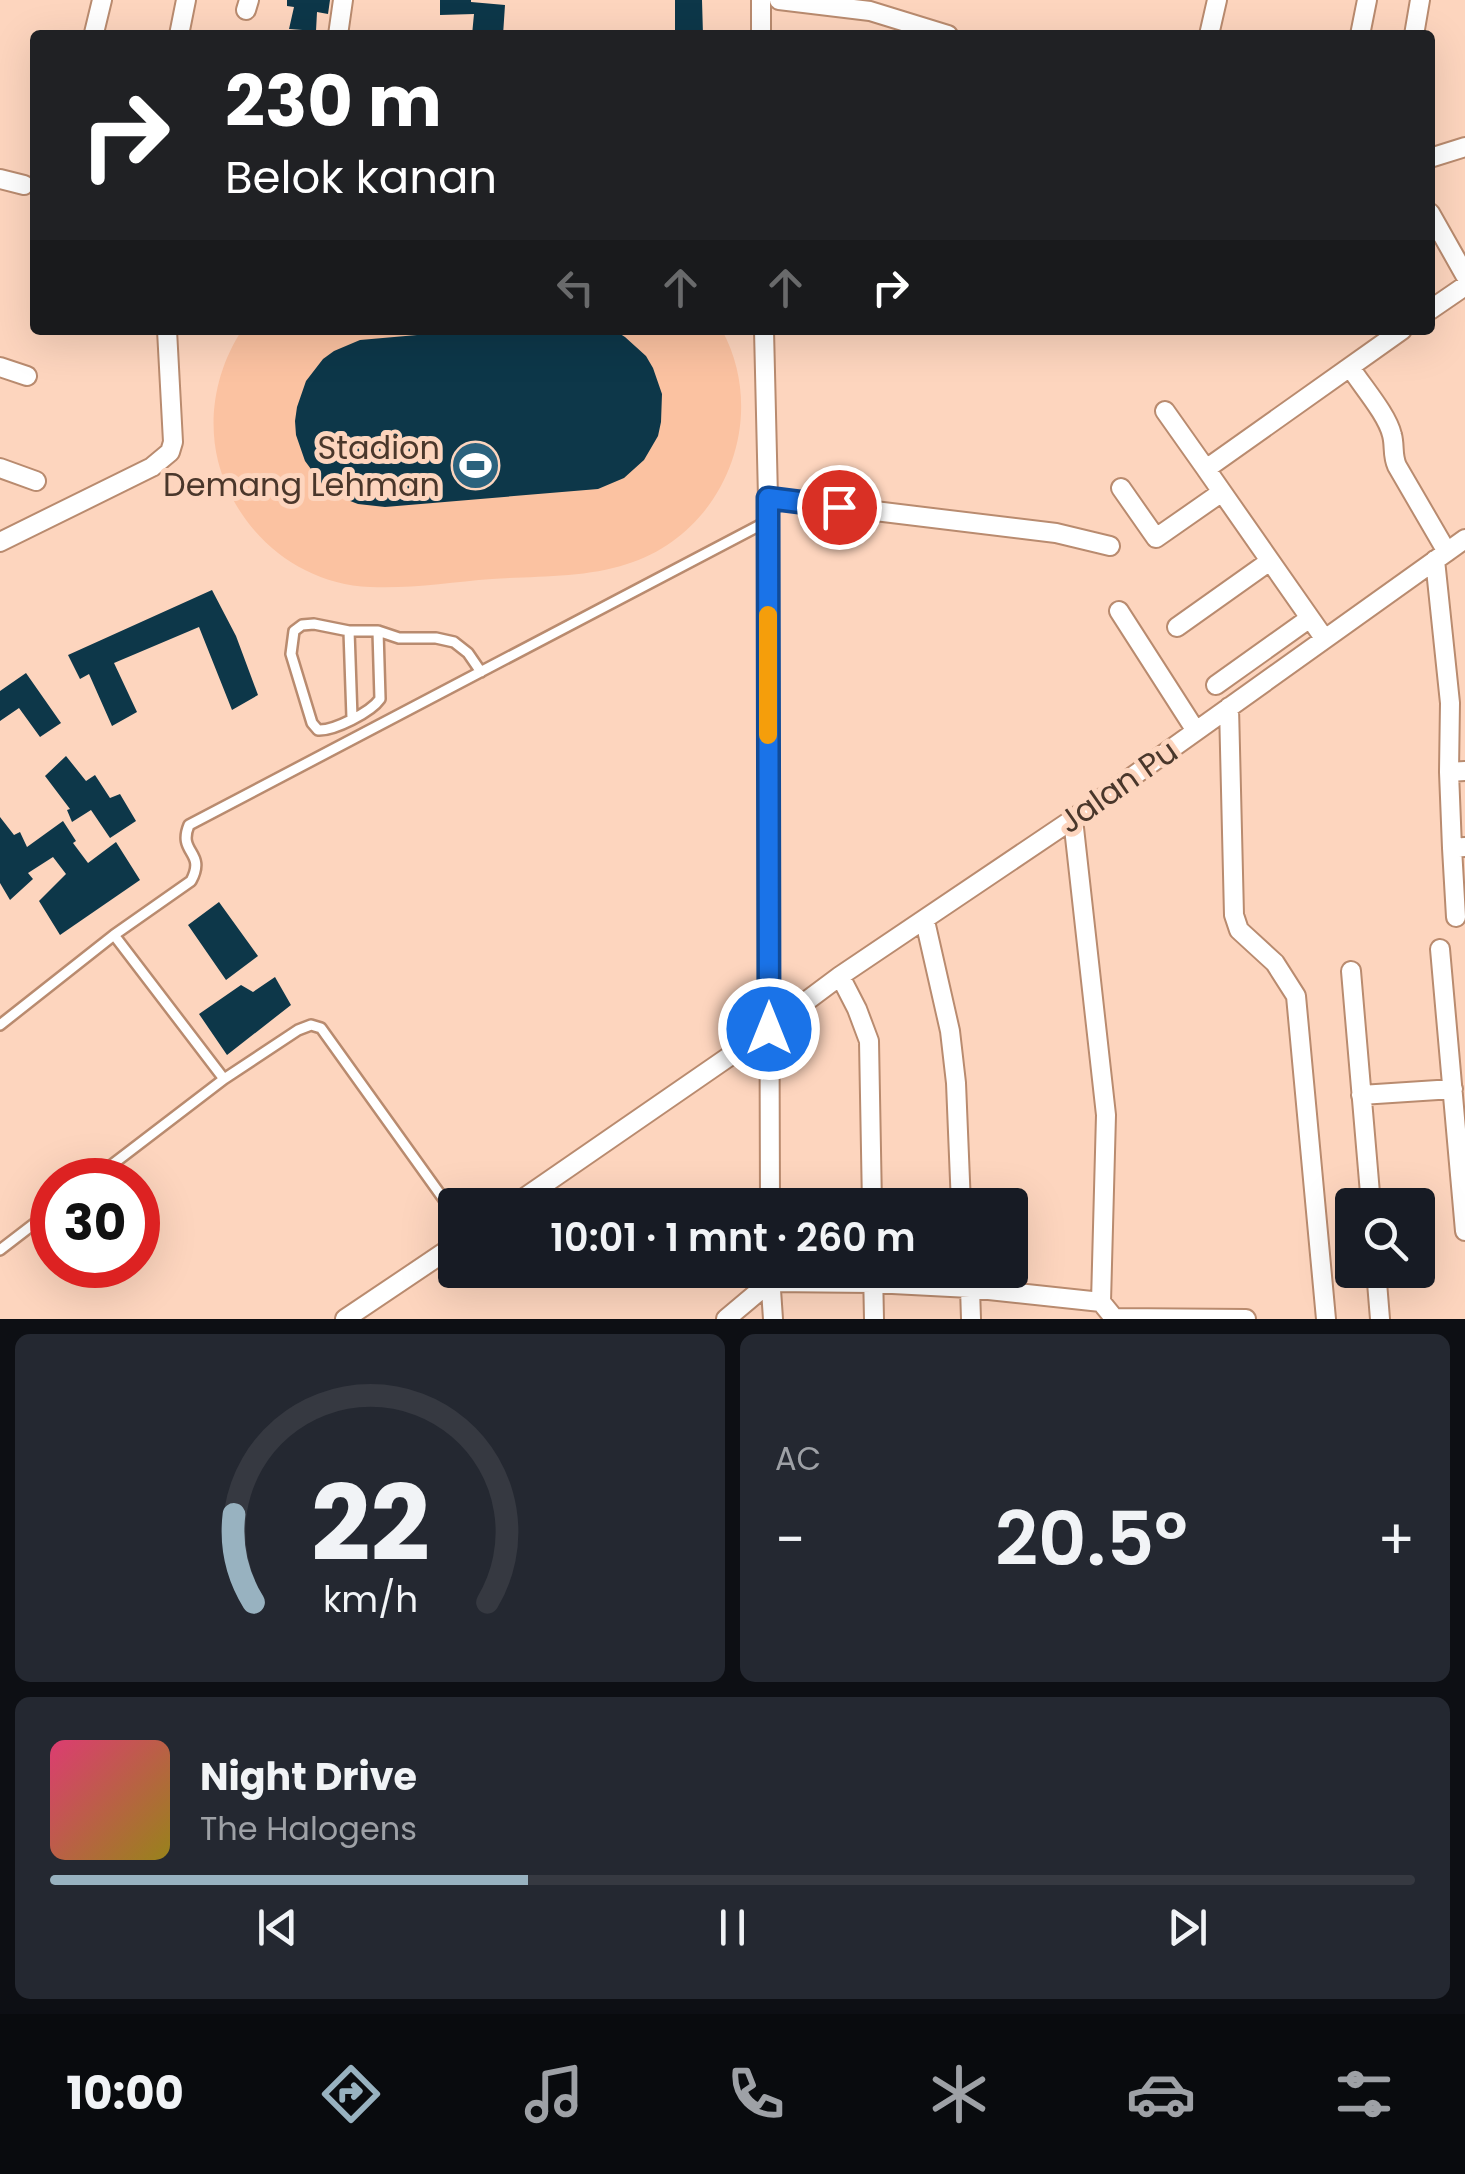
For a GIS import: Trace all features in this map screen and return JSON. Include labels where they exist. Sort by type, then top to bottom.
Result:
[{"type":"street","points":[[95,30],[102,0]]},
{"type":"street","points":[[180,30],[186,0]]},
{"type":"street","points":[[339,30],[343,0]]},
{"type":"street","points":[[760,0],[761,30]]},
{"type":"street","points":[[778,0],[870,11],[932,30]]},
{"type":"street","points":[[1210,30],[1217,0]]},
{"type":"street","points":[[1361,30],[1367,0]]},
{"type":"street","points":[[1415,30],[1420,0]]},
{"type":"street","points":[[1435,156],[1465,147]]},
{"type":"street","points":[[0,179],[24,184]]},
{"type":"street","points":[[1435,221],[1463,267]]},
{"type":"street","points":[[1435,307],[1465,286]]},
{"type":"street","points":[[0,542],[152,467],[170,452],[173,442],[167,335]]},
{"type":"street","points":[[764,335],[770,1188]]},
{"type":"street","points":[[1206,470],[1395,335]]},
{"type":"street","points":[[0,367],[26,376]]},
{"type":"street","points":[[1350,367],[1384,418],[1392,435],[1392,454],[1441,556],[1458,702],[1456,917]]},
{"type":"street","points":[[1165,411],[1324,638]]},
{"type":"street","points":[[0,468],[36,481]]},
{"type":"street","points":[[1121,488],[1156,538],[1222,492]]},
{"type":"street","points":[[768,498],[1056,532],[1110,546]]},
{"type":"street","name":"Jalan Pu","points":[[539,1188],[840,976],[1073,819],[1465,539]]},
{"type":"street","points":[[1177,627],[1270,561]]},
{"type":"street","points":[[1119,611],[1196,731]]},
{"type":"street","points":[[1216,685],[1310,618]]},
{"type":"street","points":[[1229,707],[1234,915],[1239,930],[1275,963],[1296,996],[1326,1319]]},
{"type":"street","points":[[1073,819],[1106,1115],[1101,1302],[1114,1318],[1246,1319]]},
{"type":"street","points":[[925,920],[950,1030],[960,1188]]},
{"type":"street","points":[[1440,948],[1465,1230]]},
{"type":"street","points":[[1351,970],[1369,1188]]},
{"type":"street","points":[[840,976],[865,1030],[871,1057],[872,1188]]},
{"type":"street","points":[[1361,1095],[1452,1089]]},
{"type":"street","points":[[345,1319],[438,1256]]},
{"type":"street","points":[[726,1319],[758,1288]]},
{"type":"street","points":[[771,1288],[773,1319]]},
{"type":"street","points":[[873,1288],[874,1319]]},
{"type":"street","points":[[967,1288],[970,1319]]},
{"type":"street","points":[[1006,1288],[1101,1302]]},
{"type":"street","points":[[1377,1288],[1380,1319]]},
{"type":"lane","points":[[0,1025],[114,935],[192,881],[198,862],[184,838],[189,825],[768,521]]},
{"type":"lane","points":[[378,631],[380,700],[374,707],[328,730],[318,730],[312,724],[291,654],[294,631],[302,624],[349,632],[378,631],[400,638],[454,642],[468,653],[481,672]]},
{"type":"lane","points":[[349,632],[352,718]]},
{"type":"lane","points":[[114,935],[224,1079]]},
{"type":"lane","points":[[121,1158],[224,1079],[311,1025],[321,1028],[438,1191]]},
{"type":"lane","points":[[0,1250],[30,1227]]},
{"type":"shaded area","name":"Stadion Demang Lehman","points":[[239,335],[724,335],[736,364],[741,400],[739,435],[729,469],[712,500],[690,527],[661,549],[627,564],[577,574],[416,586],[343,584],[318,576],[273,549],[239,510],[227,486],[215,444],[214,410]]},
{"type":"building","points":[[287,0],[330,0],[328,14],[317,12],[316,30],[289,29],[294,7],[287,6]]},
{"type":"building","points":[[440,0],[505,5],[503,30],[472,30],[474,14],[440,15]]},
{"type":"building","points":[[675,0],[702,0],[703,30],[675,30]]},
{"type":"building","points":[[417,335],[622,335],[646,356],[653,368],[662,394],[658,436],[644,460],[624,478],[598,489],[385,507],[358,504],[322,484],[305,461],[295,421],[306,381],[323,359],[360,340]]},
{"type":"building","points":[[212,590],[236,636],[258,695],[232,710],[199,627],[114,663],[137,712],[112,726],[89,674],[80,679],[68,655]]},
{"type":"building","points":[[26,673],[61,723],[40,737],[19,708],[0,721],[0,691]]},
{"type":"building","points":[[66,756],[86,781],[95,775],[110,798],[120,794],[136,821],[110,838],[91,810],[72,822],[67,810],[70,809],[45,776]]},
{"type":"building","points":[[0,817],[14,835],[20,832],[27,847],[63,821],[88,863],[116,842],[140,880],[60,935],[39,901],[66,874],[53,857],[28,873],[33,879],[10,900],[0,883]]},
{"type":"building","points":[[219,902],[258,956],[226,980],[188,925]]},
{"type":"building","points":[[275,977],[291,1005],[227,1055],[199,1014],[241,985],[253,992]]},
{"type":"slow traffic","points":[[768,615],[768,735]]},
{"type":"place","name":"Stadion Demang Lehman","points":[[475,465]]},
{"type":"route","points":[[769,1029],[768,498],[839,507]]}]
